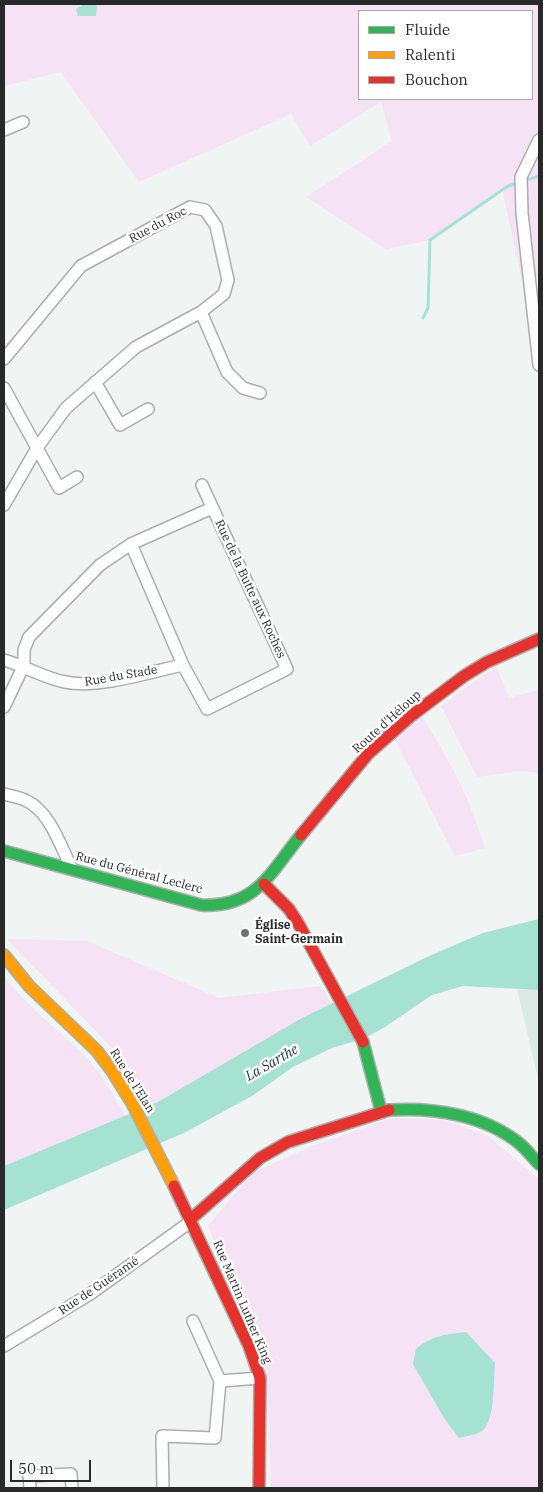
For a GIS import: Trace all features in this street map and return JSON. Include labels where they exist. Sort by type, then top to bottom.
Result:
[{"type":"street","points":[[4,130],[23,122]]},
{"type":"street","points":[[539,140],[521,177],[522,213],[539,365]]},
{"type":"street","name":"Rue du Roc","points":[[4,359],[81,266],[190,207],[205,210],[216,226],[228,280],[224,294],[201,312],[136,347],[66,408],[37,448],[4,505]]},
{"type":"street","points":[[201,312],[227,372],[243,388],[260,393]]},
{"type":"street","points":[[95,382],[120,425],[148,409]]},
{"type":"street","points":[[4,388],[59,488],[77,477]]},
{"type":"street","name":"Rue de la Butte aux Roches","points":[[131,544],[182,665],[207,709],[287,669],[202,485]]},
{"type":"street","name":"Rue de la Butte aux Roches","points":[[4,707],[24,666],[24,650],[29,637],[100,565],[131,544],[212,508]]},
{"type":"street","name":"Route d'Héloup","points":[[264,884],[277,865],[375,748],[411,716],[464,676],[487,662],[539,639]]},
{"type":"street","name":"Rue du Stade","points":[[4,660],[54,679],[80,683],[107,680],[182,665]]},
{"type":"street","points":[[4,794],[28,801],[43,815],[55,832],[72,869]]},
{"type":"street","name":"Rue du Général Leclerc","points":[[4,851],[201,905],[217,907],[230,904],[249,896],[264,884]]},
{"type":"street","points":[[264,884],[289,909],[365,1045],[381,1111]]},
{"type":"street","name":"Rue de l'Elan","points":[[4,955],[30,986],[97,1052],[132,1103],[190,1219]]},
{"type":"street","points":[[190,1219],[260,1158],[288,1142],[381,1111],[405,1109],[441,1110],[484,1123],[520,1144],[539,1164]]},
{"type":"street","name":"Rue de Guéramé","points":[[4,1346],[90,1294],[186,1225],[190,1219]]},
{"type":"street","name":"Rue Martin Luther King","points":[[190,1219],[249,1346],[260,1378],[260,1488]]},
{"type":"street","points":[[164,1488],[162,1436],[215,1438],[220,1381],[193,1320]]},
{"type":"street","points":[[220,1381],[260,1378]]},
{"type":"street","points":[[30,1488],[30,1476],[71,1474],[72,1488]]},
{"type":"shaded area","points":[[4,4],[539,4],[539,276],[522,280],[502,189],[430,240],[386,249],[306,197],[392,141],[381,102],[310,146],[291,114],[139,182],[61,72],[4,86]]},
{"type":"shaded area","points":[[496,666],[509,698],[539,690],[539,773],[519,771],[477,777],[441,706]]},
{"type":"shaded area","points":[[422,717],[458,780],[473,813],[485,848],[455,856],[395,740]]},
{"type":"shaded area","points":[[7,939],[87,941],[219,998],[321,986],[334,1007],[155,1111],[112,1048]]},
{"type":"shaded area","points":[[4,976],[31,1007],[89,1060],[106,1083],[126,1116],[4,1166]]},
{"type":"shaded area","points":[[517,989],[539,990],[539,1083]]},
{"type":"shaded area","points":[[391,1118],[444,1120],[488,1136],[539,1179],[539,1488],[271,1488],[266,1366],[208,1226],[252,1173],[312,1146]]},
{"type":"water","points":[[84,4],[94,4],[97,6],[96,16],[78,16],[76,9]]},
{"type":"water","name":"La Sarthe","points":[[539,919],[539,990],[463,986],[432,995],[385,1027],[365,1038],[332,1048],[293,1067],[252,1096],[184,1133],[4,1210],[4,1166],[158,1102],[302,1018],[429,956],[483,933]]},
{"type":"water","points":[[466,1332],[495,1363],[494,1389],[490,1418],[482,1431],[459,1438],[444,1418],[413,1364],[416,1349],[427,1341],[445,1335]]},
{"type":"waterway","points":[[423,318],[428,308],[430,240],[508,186],[539,176]]},
{"type":"traffic: fast","points":[[4,851],[201,905],[220,904],[235,901],[249,894],[260,885],[301,835]]},
{"type":"traffic: fast","points":[[363,1042],[381,1111]]},
{"type":"traffic: fast","points":[[389,1110],[406,1109],[441,1112],[475,1120],[506,1134],[523,1146],[539,1164]]},
{"type":"traffic: slow","points":[[4,955],[29,986],[97,1051],[112,1071],[132,1103],[174,1186]]},
{"type":"traffic: jam","points":[[301,835],[368,754],[411,716],[464,676],[487,662],[539,639]]},
{"type":"traffic: jam","points":[[264,884],[289,909],[298,923],[363,1042]]},
{"type":"traffic: jam","points":[[191,1219],[260,1158],[288,1142],[389,1110]]},
{"type":"traffic: jam","points":[[174,1186],[249,1346],[260,1378],[259,1488]]},
{"type":"place","name":"Église Saint-Germain","points":[[245,933]]}]
